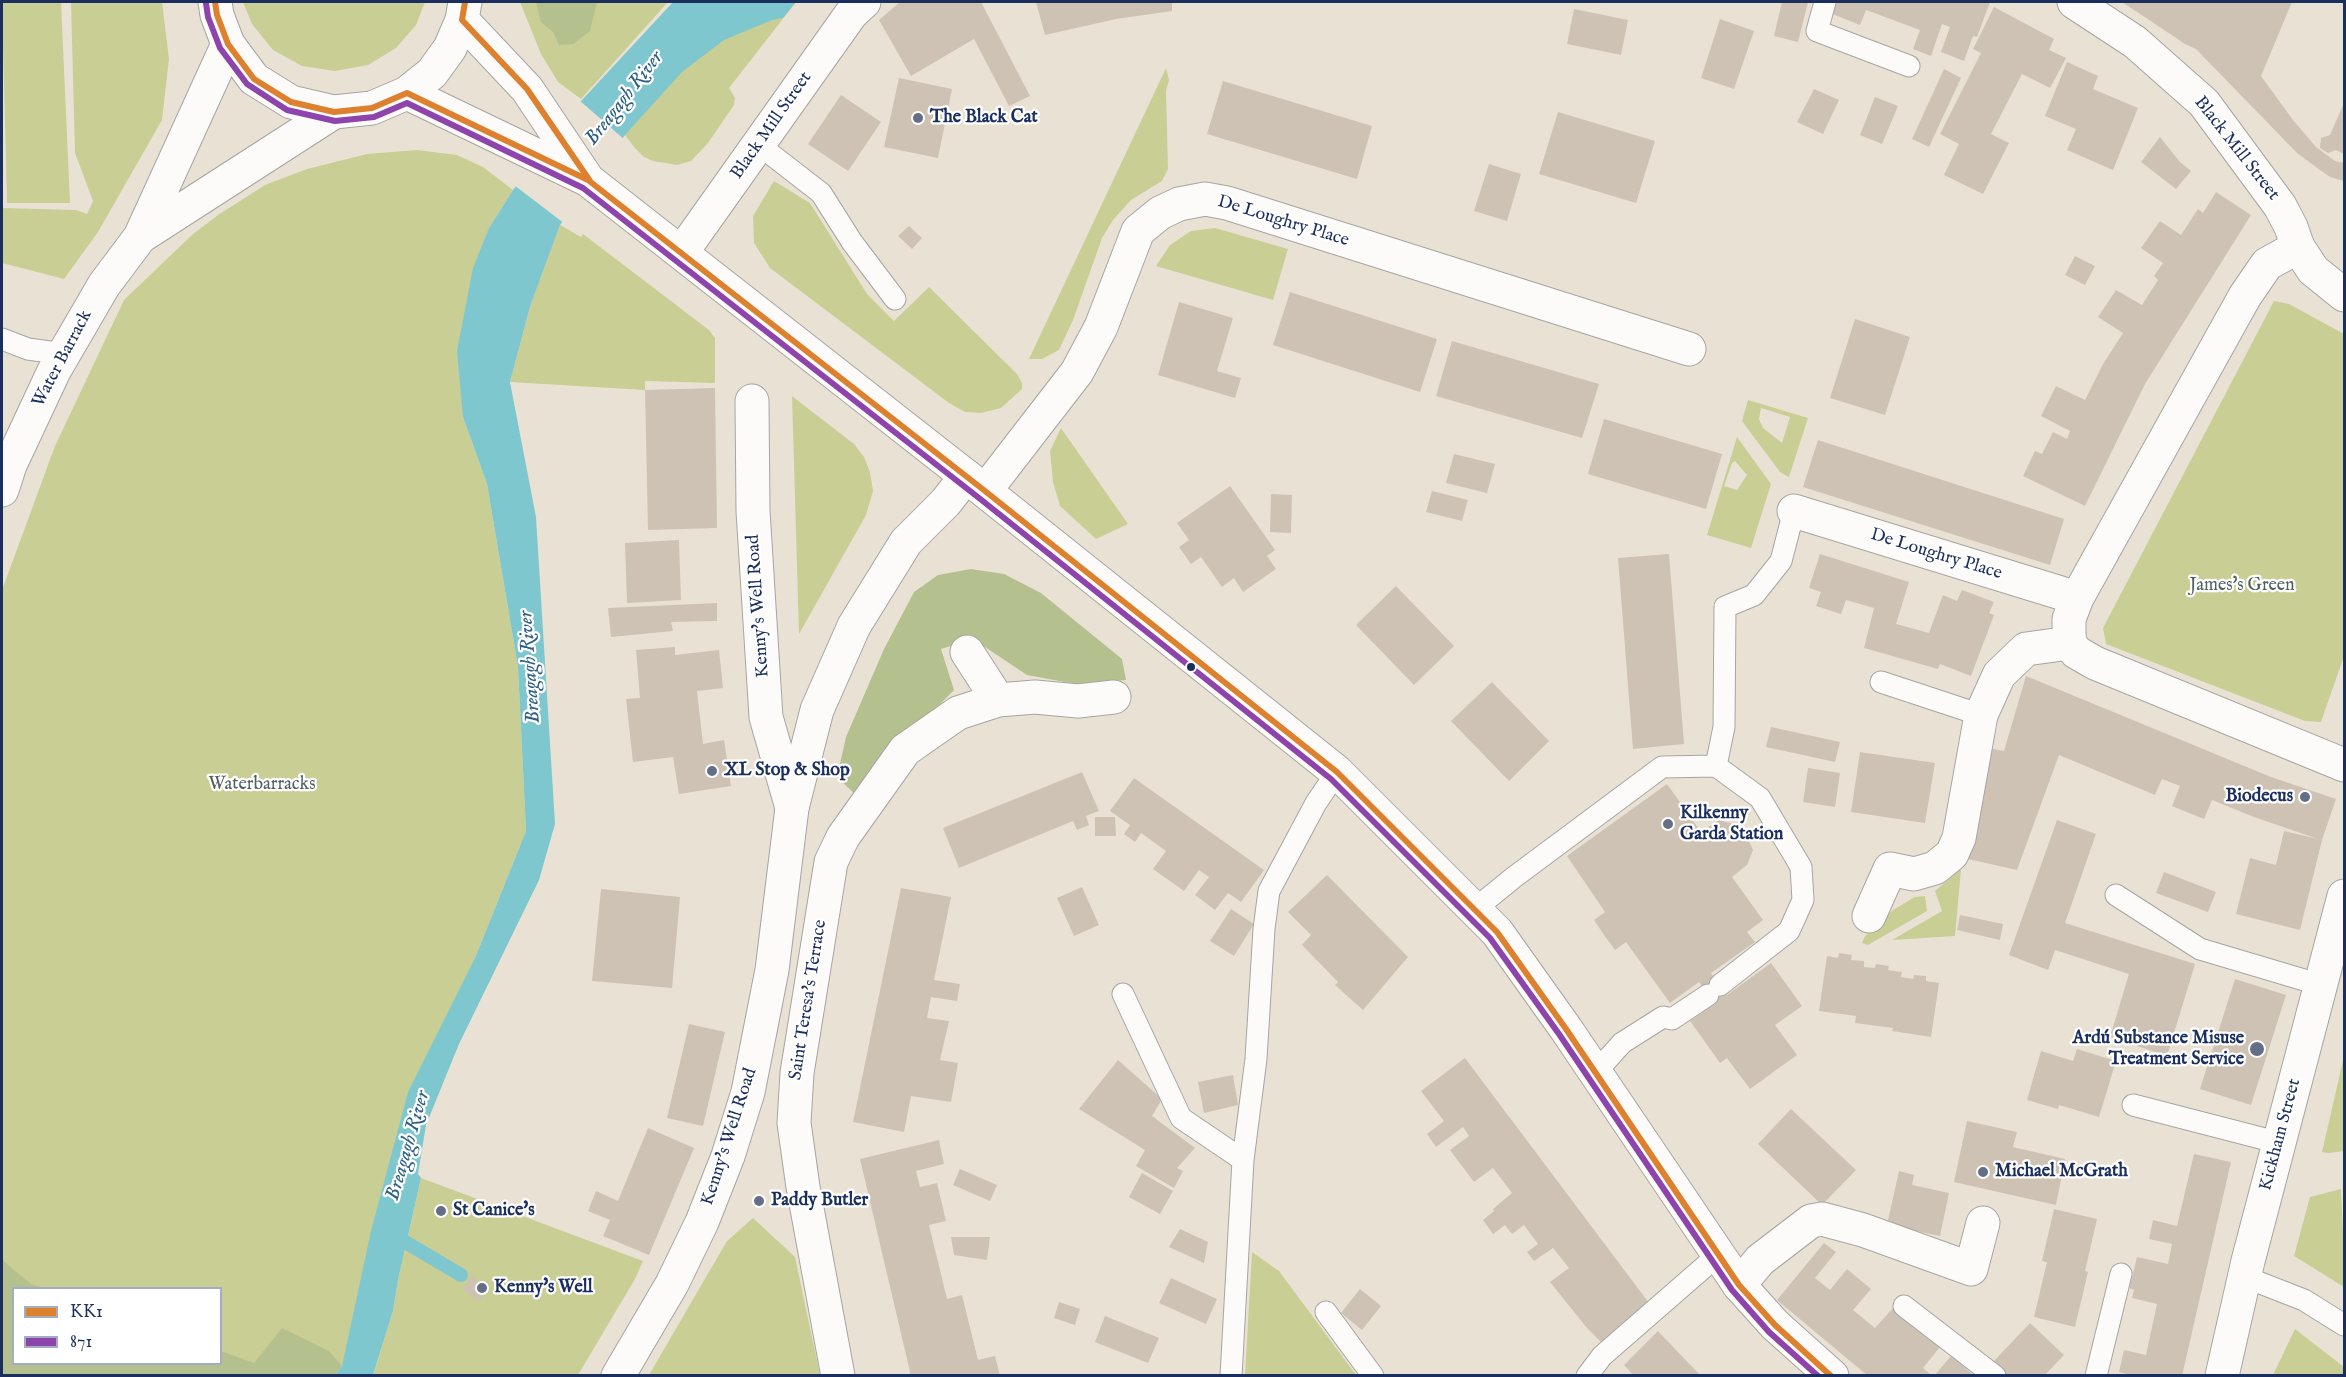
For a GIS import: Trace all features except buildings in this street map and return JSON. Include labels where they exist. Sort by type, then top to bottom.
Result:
[{"type":"street","points":[[215,2],[216,15],[228,44],[254,79],[291,102],[334,112],[372,108],[407,93],[432,73],[450,48],[464,11]]},
{"type":"street","name":"Black Mill Street","points":[[682,252],[852,14],[864,2]]},
{"type":"street","name":"Black Mill Street","points":[[2074,2],[2135,42],[2204,103],[2280,206],[2298,247],[2313,270],[2344,294]]},
{"type":"street","points":[[464,11],[540,106],[599,189]]},
{"type":"street","name":"Water Barrack","points":[[2,490],[10,465],[64,354],[104,285],[140,237],[228,44]]},
{"type":"street","points":[[407,93],[599,189],[976,484],[1337,772],[1497,932],[1739,1285],[1775,1325],[1832,1376]]},
{"type":"street","name":"Water Barrack","points":[[140,237],[334,112]]},
{"type":"street","name":"De Loughry Place","points":[[976,484],[1077,372],[1101,327],[1138,231],[1160,213],[1179,204],[1205,199],[1227,202],[1689,349]]},
{"type":"street","points":[[2298,247],[2267,264],[2245,296],[2077,598],[2069,619],[2070,643],[2076,652],[2095,663],[2344,765]]},
{"type":"street","name":"Kenny's Well Road","points":[[752,401],[753,511],[766,717],[792,808]]},
{"type":"street","name":"Kenny's Well Road","points":[[618,1376],[672,1284],[702,1222],[728,1156],[748,1092],[772,970],[792,808],[817,710],[854,626],[906,542],[946,502],[976,484]]},
{"type":"street","name":"De Loughry Place","points":[[1794,511],[2077,598]]},
{"type":"street","points":[[1869,916],[1890,869],[1914,874],[1935,868],[1952,854],[1959,838],[1980,715],[1999,675],[2026,649],[2070,643]]},
{"type":"street","points":[[967,652],[998,700]]},
{"type":"street","name":"Saint Teresa's Terrace","points":[[838,1376],[803,1187],[794,1123],[796,1073],[831,862],[843,837],[905,750],[958,713],[998,700],[1035,697],[1078,701],[1114,697]]},
{"type":"street","name":"Kickham Street","points":[[2222,1376],[2245,1277],[2344,896]]},
{"type":"street","points":[[1739,1285],[1761,1260],[1810,1221],[1822,1219],[1863,1230],[1971,1269],[1983,1223]]},
{"type":"lane","points":[[1825,2],[1816,31],[1909,66]]},
{"type":"lane","points":[[759,145],[821,193],[852,242],[895,299]]},
{"type":"lane","points":[[2,339],[28,349],[64,354]]},
{"type":"lane","points":[[1716,766],[1724,727],[1725,606],[1754,595],[1781,561],[1794,511]]},
{"type":"lane","points":[[1881,682],[1980,715]]},
{"type":"lane","points":[[1475,909],[1662,766],[1716,766],[1760,798],[1801,867],[1803,900],[1789,931],[1714,990],[1672,1018],[1663,1017],[1622,1043],[1595,1073]]},
{"type":"lane","points":[[1231,1376],[1243,1160],[1256,1059],[1264,929],[1269,891],[1316,803],[1337,772]]},
{"type":"lane","points":[[2116,896],[2200,949],[2321,985]]},
{"type":"lane","points":[[1124,994],[1181,1118],[1243,1160]]},
{"type":"lane","points":[[2133,1106],[2280,1143]]},
{"type":"lane","points":[[1587,1376],[1602,1356],[1718,1255]]},
{"type":"lane","points":[[2096,1376],[2121,1274]]},
{"type":"lane","points":[[2245,1277],[2304,1300],[2344,1324]]},
{"type":"lane","points":[[1904,1306],[1995,1376]]},
{"type":"lane","points":[[1326,1312],[1373,1376]]},
{"type":"green space","points":[[2,2],[61,2],[70,203],[7,203]]},
{"type":"green space","points":[[71,2],[162,2],[169,59],[162,120],[98,232],[64,279],[2,263],[2,208],[76,210],[87,214],[93,201],[75,153]]},
{"type":"green space","points":[[243,2],[425,2],[416,25],[396,48],[368,65],[335,71],[302,66],[273,50],[252,24]]},
{"type":"green space","points":[[520,2],[668,2],[581,99],[558,82],[541,54]]},
{"type":"green space","points":[[536,2],[597,2],[590,31],[573,44],[559,45],[553,32],[541,22]]},
{"type":"green space","points":[[796,2],[729,88],[735,98],[734,105],[708,143],[691,161],[677,165],[653,161],[644,157],[634,147],[625,135],[681,39]]},
{"type":"green space","points":[[1166,68],[1169,80],[1166,91],[1168,169],[1162,181],[1131,200],[1113,220],[1102,238],[1073,320],[1059,350],[1042,359],[1029,359]]},
{"type":"green space","name":"Waterbarracks","points":[[417,150],[457,155],[483,167],[513,190],[489,228],[463,417],[487,484],[518,667],[526,831],[475,958],[342,1366],[335,1375],[2,1375],[2,590],[55,446],[124,300],[193,234],[218,215],[265,185],[307,169],[367,154]]},
{"type":"green space","points":[[774,181],[810,203],[867,294],[894,321],[929,287],[1017,374],[1022,383],[1022,389],[1001,408],[981,413],[965,412],[949,403],[770,268],[754,243],[753,216]]},
{"type":"green space","points":[[560,225],[581,237],[583,234],[709,330],[715,338],[715,383],[645,381],[645,390],[510,382],[530,307]]},
{"type":"green space","points":[[1215,228],[1288,249],[1273,300],[1156,266],[1170,245],[1191,231]]},
{"type":"green space","name":"James's Green","points":[[2274,301],[2289,304],[2344,334],[2344,656],[2321,722],[2305,721],[2106,644],[2103,628]]},
{"type":"green space","points":[[792,396],[854,444],[864,457],[870,472],[873,491],[866,515],[799,634]]},
{"type":"green space","points":[[1748,400],[1808,418],[1789,477],[1780,472],[1742,421]],"holes":[[[1761,408],[1790,417],[1782,443],[1763,428],[1759,419]]]},
{"type":"green space","points":[[1061,428],[1128,524],[1096,539],[1060,506],[1053,482],[1050,451]]},
{"type":"green space","points":[[1737,437],[1771,484],[1751,548],[1707,535]],"holes":[[[1735,461],[1747,475],[1737,490],[1724,486],[1732,463]]]},
{"type":"green space","points":[[971,569],[1004,574],[1041,593],[1122,659],[1126,680],[1076,684],[1027,675],[973,639],[941,649],[954,690],[901,744],[861,800],[837,777],[846,737],[884,649],[914,592],[938,575]]},
{"type":"green space","points":[[1961,869],[1955,936],[1892,940],[1942,911],[1935,891]]},
{"type":"green space","points":[[1925,896],[1927,911],[1868,945],[1862,943],[1865,936],[1893,910],[1915,897]]},
{"type":"green space","points":[[2344,1056],[2344,1151],[2322,1152]]},
{"type":"green space","name":"Kenny's Well","points":[[421,1178],[643,1261],[635,1279],[578,1375],[373,1376],[393,1311]]},
{"type":"green space","points":[[2341,1189],[2344,1287],[2294,1256],[2310,1197]]},
{"type":"green space","points":[[753,1218],[795,1257],[820,1375],[649,1375],[727,1241]]},
{"type":"green space","points":[[1252,1252],[1279,1271],[1356,1375],[1245,1375]]},
{"type":"green space","points":[[2,1260],[31,1284],[41,1287],[12,1287],[12,1365],[222,1365],[222,1351],[254,1363],[282,1328],[329,1351],[342,1366],[335,1376],[2,1375]]},
{"type":"green space","points":[[2295,1329],[2344,1367],[2344,1375],[2273,1375]]},
{"type":"water","name":"Breagagh River","points":[[673,2],[796,2],[783,18],[772,20],[724,40],[682,72],[625,135],[560,225],[530,307],[510,382],[536,517],[555,824],[539,880],[459,1044],[426,1125],[418,1174],[421,1178],[393,1311],[373,1375],[335,1376],[342,1366],[371,1231],[408,1092],[475,958],[526,831],[518,667],[487,484],[463,417],[457,351],[473,268],[489,228],[513,190],[582,100]]},
{"type":"pier","points":[[579,100],[625,140],[565,224],[514,185]]},
{"type":"waterway","points":[[390,1233],[461,1275]]},
{"type":"transit line","name":"KK1","points":[[215,2],[217,15],[228,44],[254,79],[291,102],[334,112],[372,108],[407,93],[588,180],[985,491],[1337,772],[1497,932],[1566,1029],[1739,1285],[1775,1325],[1831,1376]]},
{"type":"transit line","name":"KK1","points":[[465,2],[462,20],[527,89],[590,181]]},
{"type":"transit line","name":"871","points":[[206,3],[208,17],[220,48],[247,84],[287,110],[335,121],[374,117],[407,103],[583,188],[979,498],[1331,779],[1490,938],[1559,1034],[1732,1290],[1769,1332],[1818,1376]]},
{"type":"place","name":"The Black Cat","points":[[918,118]]},
{"type":"place","name":"XL Stop & Shop","points":[[712,771]]},
{"type":"place","name":"Biodecus","points":[[2305,797]]},
{"type":"place","name":"Kilkenny Garda Station","points":[[1668,824]]},
{"type":"place","name":"Ardú Substance Misuse Treatment Service","points":[[2257,1049]]},
{"type":"place","name":"Michael McGrath","points":[[1983,1172]]},
{"type":"place","name":"Paddy Butler","points":[[759,1201]]},
{"type":"place","name":"St Canice's","points":[[441,1211]]},
{"type":"place","name":"Kenny's Well","points":[[482,1288]]}]
